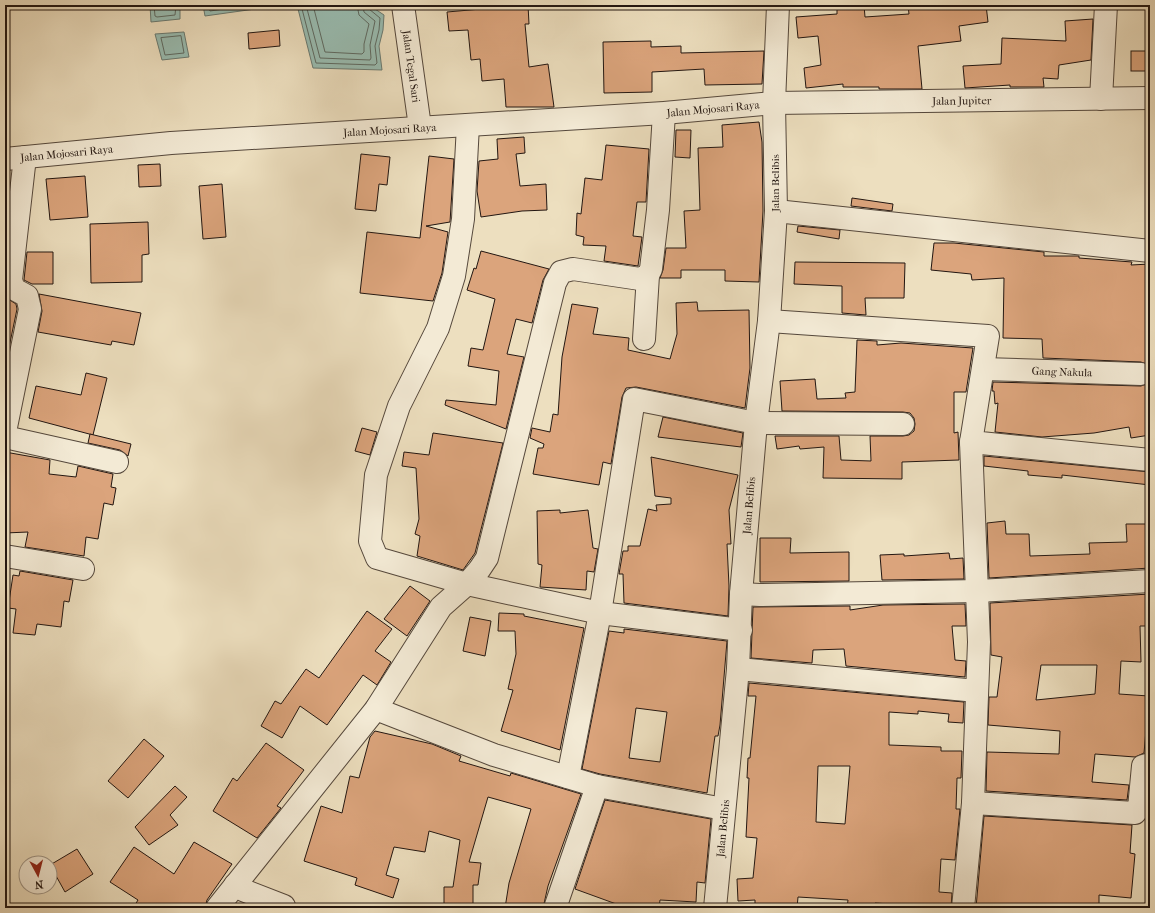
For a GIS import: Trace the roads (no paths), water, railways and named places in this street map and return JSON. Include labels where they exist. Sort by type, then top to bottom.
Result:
[{"type":"street","name":"Jalan Tegal Sari","points":[[403,5],[420,128]]},
{"type":"street","name":"Jalan Belibis","points":[[715,908],[738,669],[741,630],[741,594],[756,423],[770,321],[776,211],[774,103],[778,5]]},
{"type":"street","points":[[1101,99],[1106,5]]},
{"type":"street","name":"Jalan Jupiter","points":[[774,103],[1150,98]]},
{"type":"street","name":"Jalan Mojosari Raya","points":[[15,158],[171,143],[664,113],[774,103]]},
{"type":"street","points":[[644,339],[648,275],[651,269],[658,210],[664,113]]},
{"type":"street","points":[[468,125],[462,219],[454,276],[438,328],[398,406],[376,475],[370,541],[377,558],[467,584],[600,613],[741,630]]},
{"type":"street","points":[[5,432],[30,309],[27,296],[14,290],[11,280],[15,158]]},
{"type":"street","points":[[776,211],[1150,250]]},
{"type":"street","points":[[217,908],[376,709],[441,607],[467,584],[487,558],[553,290],[561,272],[573,269],[640,279],[648,275]]},
{"type":"street","points":[[770,321],[988,336],[971,442],[978,591],[978,692],[972,803],[963,908]]},
{"type":"street","name":"Gang Nakula","points":[[983,368],[1141,374]]},
{"type":"street","points":[[568,777],[600,613],[634,399],[756,423],[903,424]]},
{"type":"street","points":[[5,437],[117,462]]},
{"type":"street","points":[[971,442],[1150,460]]},
{"type":"street","points":[[5,556],[83,569]]},
{"type":"street","points":[[741,594],[760,595],[978,591],[1150,581]]},
{"type":"street","points":[[738,669],[978,692]]},
{"type":"street","points":[[376,709],[494,755],[597,786],[724,809]]},
{"type":"street","points":[[972,803],[1135,813],[1139,808],[1143,766],[1150,764]]},
{"type":"street","points":[[555,908],[597,786]]},
{"type":"street","points":[[235,885],[243,890],[289,907]]},
{"type":"water","points":[[150,5],[180,5],[180,19],[151,22]]},
{"type":"water","points":[[203,5],[255,5],[255,9],[205,16]]},
{"type":"water","points":[[297,5],[369,5],[384,15],[383,30],[379,46],[382,70],[313,68]]},
{"type":"water","points":[[184,32],[189,57],[162,60],[155,34]]}]
